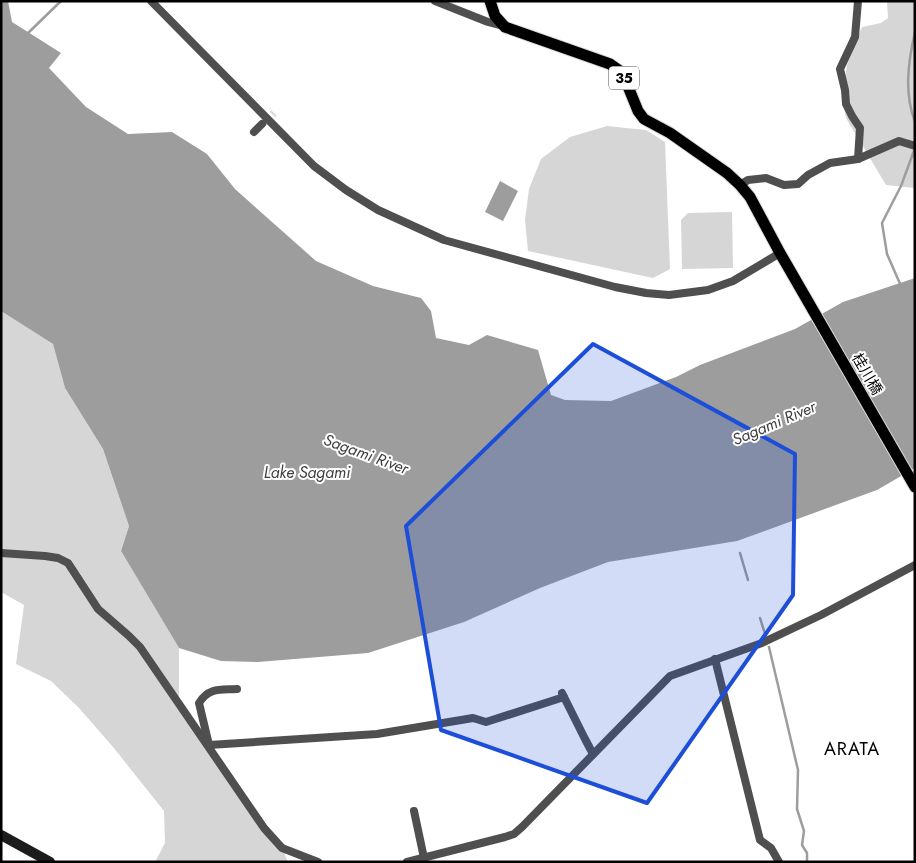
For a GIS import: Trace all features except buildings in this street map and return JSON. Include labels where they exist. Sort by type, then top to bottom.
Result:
[{"type":"main road","points":[[490,1],[495,16],[505,27]]},
{"type":"main road","name":"35","points":[[505,27],[610,64],[620,71],[638,111],[644,119],[670,133],[740,184],[750,197],[780,253]]},
{"type":"main road","name":"桂川橋","points":[[780,253],[915,488]]},
{"type":"main road","points":[[1,835],[37,858],[50,862]]},
{"type":"street","points":[[151,1],[314,166],[346,190],[378,210],[444,240],[615,287],[669,295],[708,290],[733,281],[780,253]]},
{"type":"street","points":[[436,1],[505,27]]},
{"type":"street","points":[[858,1],[855,37],[840,69],[846,104],[860,128],[858,160]]},
{"type":"street","points":[[254,132],[262,124]]},
{"type":"street","points":[[740,184],[748,180],[766,178],[784,184],[798,184],[808,175],[830,163],[858,160],[899,141],[915,146]]},
{"type":"street","points":[[1,553],[45,556],[58,558],[68,563],[98,609],[140,647],[264,828],[282,848],[318,862]]},
{"type":"street","points":[[407,862],[514,834],[670,676],[762,643],[821,615],[915,565]]},
{"type":"street","points":[[715,659],[760,840],[771,848],[778,862]]},
{"type":"street","points":[[208,746],[199,703],[204,695],[210,691],[237,689]]},
{"type":"street","points":[[208,746],[377,734],[473,718],[486,722],[563,695],[593,754]]},
{"type":"street","points":[[414,811],[424,858]]},
{"type":"highlighted area","points":[[593,344],[795,454],[793,595],[647,803],[441,730],[406,526]]},
{"type":"shaded area","points":[[887,1],[915,1],[915,188],[886,185],[846,118],[842,98],[847,65],[862,27],[881,23],[888,18]]},
{"type":"shaded area","points":[[607,126],[646,130],[665,142],[670,269],[653,278],[528,251],[525,220],[529,189],[541,159],[570,137]]},
{"type":"shaded area","points":[[732,212],[733,268],[682,269],[681,220],[688,213]]},
{"type":"shaded area","points":[[1,311],[53,344],[65,388],[103,449],[129,526],[121,551],[179,648],[179,706],[282,848],[288,862],[155,862],[165,843],[164,811],[79,708],[51,681],[16,664],[24,605],[1,592]]},
{"type":"water","name":"Lake Sagami","points":[[1,1],[8,1],[12,22],[61,53],[49,68],[86,107],[128,134],[172,132],[207,154],[235,189],[316,261],[373,286],[421,298],[431,311],[436,338],[469,345],[487,335],[538,350],[551,395],[565,400],[611,401],[795,329],[843,302],[915,278],[915,468],[877,490],[737,541],[608,562],[540,588],[464,622],[368,653],[258,662],[221,661],[179,648],[121,551],[129,526],[103,449],[65,388],[53,344],[1,311]]},
{"type":"water","points":[[500,181],[518,191],[503,221],[485,212]]},
{"type":"waterway","points":[[26,35],[61,1]]},
{"type":"waterway","points":[[915,32],[908,77],[909,100],[915,122]]},
{"type":"waterway","points":[[901,286],[887,254],[882,223],[901,186],[915,148]]},
{"type":"waterway","points":[[740,553],[748,580]]},
{"type":"waterway","points":[[760,618],[765,634]]},
{"type":"waterway","points":[[769,647],[798,770],[797,809],[804,831],[802,845],[807,853],[807,862]]},
{"type":"tunnel","points":[[264,123],[274,113]]},
{"type":"district","name":"ARATA","points":[[852,749]]},
{"type":"water label","name":"Sagami River","points":[[774,423]]},
{"type":"water label","name":"Sagami River","points":[[366,454]]}]
